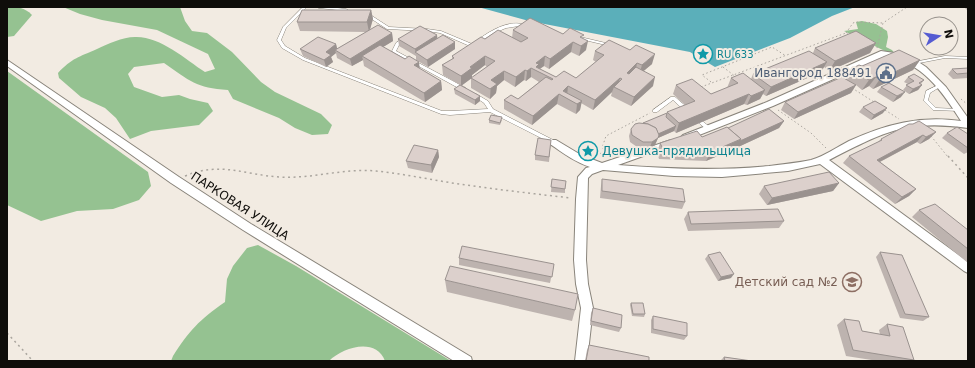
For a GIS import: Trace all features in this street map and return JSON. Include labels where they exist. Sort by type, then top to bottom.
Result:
[{"type":"street","points":[[581,361],[587,308],[582,284],[580,260],[581,199],[583,177],[589,171],[709,129],[770,104],[884,53],[903,57],[914,62],[928,73],[941,86],[968,125]]},
{"type":"street","name":"ПАРКОВАЯ УЛИЦА","points":[[7,62],[175,180],[247,227],[466,361]]},
{"type":"street","points":[[553,142],[571,155],[604,167],[671,173],[712,174],[753,172],[792,167],[821,160],[874,134],[905,123],[920,122],[968,125]]},
{"type":"street","points":[[821,160],[968,268]]},
{"type":"lane","points":[[305,7],[284,28],[279,40],[283,47],[304,59],[441,112],[450,113],[491,110]]},
{"type":"lane","points":[[319,7],[349,11]]},
{"type":"lane","points":[[361,13],[375,19],[388,28],[441,32],[472,46],[495,31],[506,26],[516,24],[533,27]]},
{"type":"lane","points":[[416,30],[396,44],[394,51],[486,102],[491,110],[553,142]]},
{"type":"lane","points":[[570,36],[616,46]]},
{"type":"lane","points":[[914,62],[945,57],[968,58]]},
{"type":"lane","points":[[941,86],[928,92],[926,100],[935,109],[958,110]]},
{"type":"lane","points":[[655,111],[673,98],[689,112]]},
{"type":"lane","points":[[701,122],[709,129]]},
{"type":"path","points":[[698,88],[846,33],[853,23],[883,23],[907,7]]},
{"type":"path","points":[[883,23],[876,50],[884,53]]},
{"type":"path","points":[[846,33],[852,36]]},
{"type":"path","points":[[712,82],[702,75],[772,47],[786,56]]},
{"type":"path","points":[[723,67],[739,79]]},
{"type":"path","points":[[833,76],[879,106]]},
{"type":"path","points":[[770,104],[811,132],[832,154]]},
{"type":"path","points":[[886,110],[905,123]]},
{"type":"path","points":[[624,160],[606,153],[602,148],[606,136],[655,111]]},
{"type":"path","points":[[920,122],[960,171],[968,178]]},
{"type":"path","points":[[175,180],[198,171],[217,168],[280,177],[320,176],[350,171],[376,171],[466,185],[581,199]]},
{"type":"path","points":[[7,333],[33,361]]},
{"type":"green space","points":[[7,7],[21,8],[32,15],[14,36],[7,37]]},
{"type":"green space","points":[[63,7],[180,7],[185,21],[192,31],[207,33],[232,52],[261,82],[275,92],[321,114],[332,125],[328,134],[312,135],[295,128],[279,118],[233,99],[228,90],[201,85],[180,75],[164,63],[134,67],[128,74],[134,87],[162,97],[179,95],[208,103],[213,111],[199,125],[151,131],[130,139],[116,118],[105,108],[81,97],[59,78],[58,73],[67,64],[80,56],[115,41],[130,37],[154,40],[163,44],[205,72],[215,69],[208,54],[157,30],[102,20],[80,14]]},
{"type":"green space","points":[[862,21],[876,24],[887,31],[888,37],[886,47],[892,50],[895,54],[889,53],[844,31],[858,29],[856,22]]},
{"type":"green space","points":[[7,71],[148,172],[151,186],[139,200],[113,209],[77,211],[41,221],[7,205]]},
{"type":"green space","points":[[258,245],[296,266],[451,361],[385,361],[381,354],[374,349],[359,347],[342,352],[329,361],[171,361],[179,347],[195,326],[225,302],[227,279],[233,266],[247,248]]},
{"type":"water","points":[[478,7],[855,7],[832,16],[790,38],[715,67],[690,52],[529,21]]},
{"type":"building","points":[[302,10],[371,10],[367,22],[297,22]]},
{"type":"building","points":[[530,18],[563,34],[570,28],[584,35],[580,37],[588,41],[581,46],[573,42],[550,59],[545,56],[536,63],[539,64],[536,67],[556,77],[564,71],[576,78],[604,55],[595,51],[609,40],[630,50],[636,45],[655,54],[642,65],[637,63],[627,73],[629,74],[636,67],[655,77],[634,97],[614,87],[622,79],[620,78],[595,100],[568,86],[563,91],[582,101],[577,104],[559,94],[533,116],[504,100],[511,95],[518,99],[546,77],[552,80],[553,79],[531,68],[527,71],[525,70],[516,77],[504,71],[491,80],[497,84],[490,89],[471,78],[495,61],[485,56],[461,76],[442,65],[454,58],[452,56],[481,37],[485,39],[498,30],[521,42],[528,38],[513,30]]},
{"type":"building","points":[[378,25],[392,33],[350,59],[335,50]]},
{"type":"building","points":[[420,26],[437,35],[415,49],[398,39]]},
{"type":"building","points":[[856,31],[876,43],[835,61],[815,48]]},
{"type":"building","points":[[443,35],[455,42],[427,60],[415,52]]},
{"type":"building","points":[[318,37],[336,44],[326,52],[331,55],[324,60],[300,49]]},
{"type":"building","points":[[380,45],[405,59],[409,56],[419,62],[414,65],[441,81],[424,93],[362,56]]},
{"type":"building","points":[[899,50],[920,60],[880,79],[876,77],[869,80],[851,69],[859,65],[862,66]]},
{"type":"building","points":[[809,51],[827,62],[771,87],[753,74]]},
{"type":"building","points":[[968,68],[968,73],[957,74],[952,69]]},
{"type":"building","points":[[743,73],[765,90],[751,96],[749,94],[679,123],[667,112],[695,101],[676,85],[692,79],[711,94],[738,83],[731,78]]},
{"type":"building","points":[[914,74],[924,80],[919,83],[922,85],[913,89],[906,85],[914,81],[908,77]]},
{"type":"building","points":[[842,77],[856,85],[798,112],[785,102]]},
{"type":"building","points":[[889,83],[905,92],[897,96],[881,87]]},
{"type":"building","points":[[460,85],[480,96],[475,100],[454,89]]},
{"type":"building","points":[[875,101],[887,108],[874,115],[863,107]]},
{"type":"building","points":[[769,109],[784,121],[740,141],[741,139],[728,128]]},
{"type":"building","points":[[667,113],[666,117],[676,126],[658,134],[656,128],[643,123]]},
{"type":"building","points":[[491,115],[502,117],[500,123],[489,120]]},
{"type":"building","points":[[919,121],[936,132],[926,137],[923,135],[877,160],[916,189],[902,197],[849,156],[882,140],[881,139],[909,124]]},
{"type":"building","points":[[635,124],[648,124],[656,128],[659,135],[658,138],[652,142],[643,142],[632,135],[631,129]]},
{"type":"building","points":[[727,127],[741,139],[711,152],[663,149],[660,143],[697,131],[702,137]]},
{"type":"building","points":[[957,127],[968,134],[968,148],[947,133]]},
{"type":"building","points":[[538,138],[551,140],[549,157],[535,155]]},
{"type":"building","points":[[414,145],[438,150],[431,165],[406,161]]},
{"type":"building","points":[[829,172],[839,183],[772,198],[764,186]]},
{"type":"building","points":[[552,179],[566,181],[565,189],[551,187]]},
{"type":"building","points":[[602,179],[683,189],[685,202],[602,191]]},
{"type":"building","points":[[935,204],[968,230],[968,249],[919,210]]},
{"type":"building","points":[[778,209],[784,221],[691,224],[688,212]]},
{"type":"building","points":[[462,246],[554,264],[552,277],[459,258]]},
{"type":"building","points":[[720,252],[734,274],[721,277],[708,255]]},
{"type":"building","points":[[880,252],[902,255],[929,317],[905,314]]},
{"type":"building","points":[[450,266],[578,294],[575,310],[445,280]]},
{"type":"building","points":[[631,303],[643,303],[645,314],[633,314]]},
{"type":"building","points":[[593,308],[622,315],[621,328],[591,321]]},
{"type":"building","points":[[653,316],[687,323],[687,336],[653,329]]},
{"type":"building","points":[[844,319],[859,321],[862,331],[890,336],[887,324],[903,327],[914,360],[853,350]]},
{"type":"building","points":[[589,345],[649,357],[649,361],[586,361]]},
{"type":"building","points":[[724,357],[752,361],[725,361]]},
{"type":"place","name":"RU 633","points":[[703,54]]},
{"type":"place","name":"Ивангород 188491","points":[[886,73]]},
{"type":"place","name":"Девушка-прядильщица","points":[[588,151]]},
{"type":"place","name":"Детский сад №2","points":[[852,282]]}]
